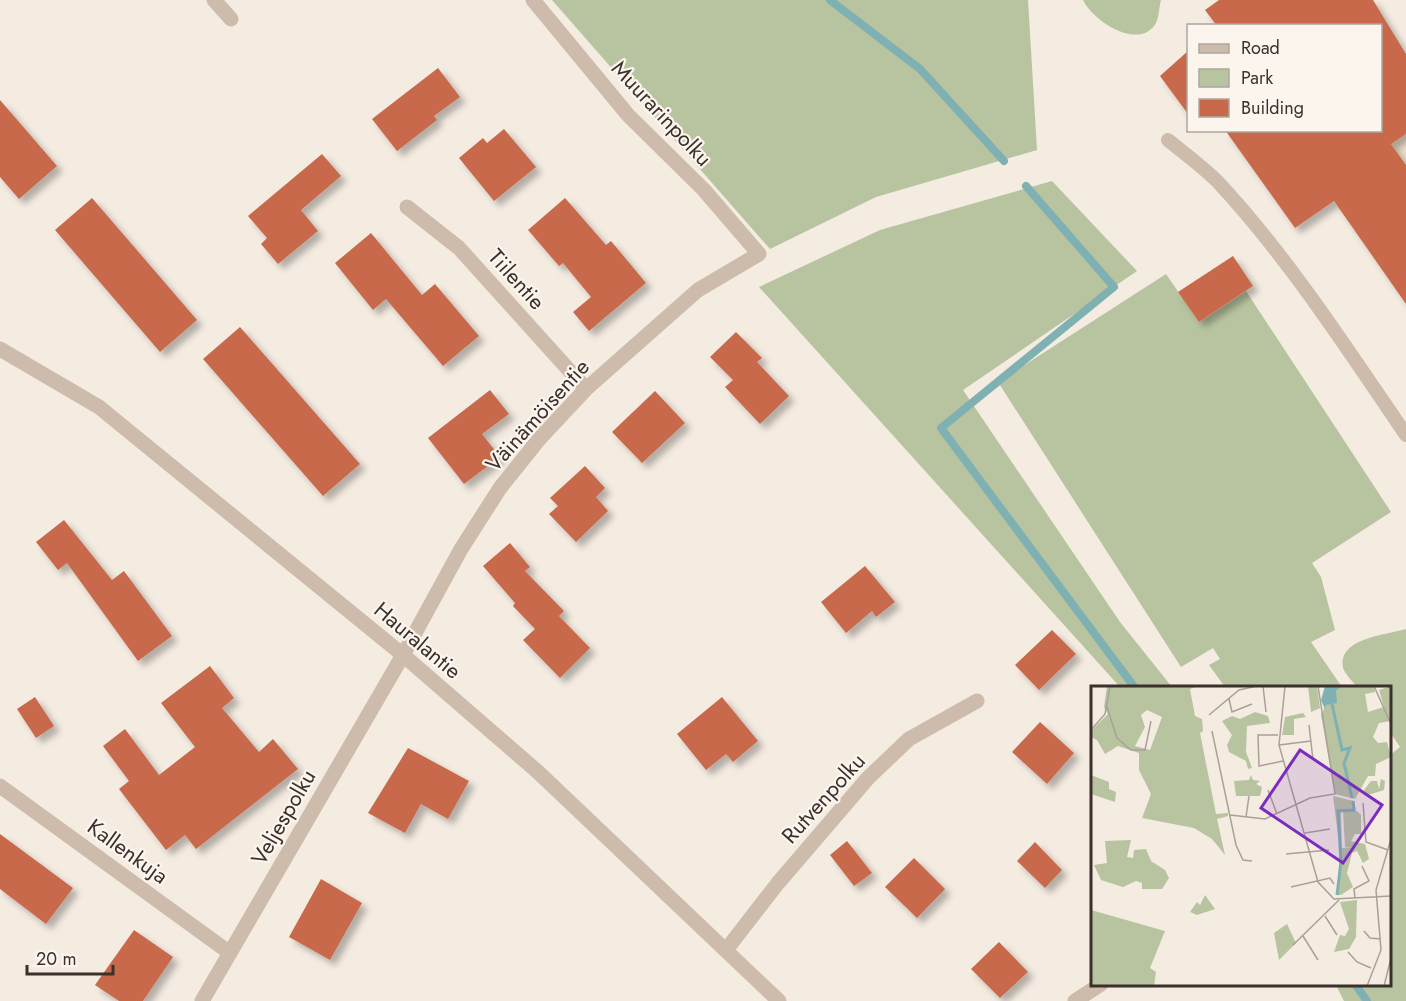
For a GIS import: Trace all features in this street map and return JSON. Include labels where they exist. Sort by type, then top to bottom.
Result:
[{"type":"street","points":[[214,0],[231,19]]},
{"type":"street","name":"Muurarinpolku","points":[[533,0],[628,115],[704,190],[759,254]]},
{"type":"street","name":"Tiilentie","points":[[407,207],[459,248],[586,389]]},
{"type":"street","name":"Väinämöisentie","points":[[403,655],[461,549],[500,488],[586,389],[698,290],[759,254]]},
{"type":"street","name":"Hauralantie","points":[[0,349],[99,407],[403,655],[538,772],[779,1001]]},
{"type":"street","name":"Veljespolku","points":[[202,1001],[403,655]]},
{"type":"street","name":"Rutvenpolku","points":[[726,950],[778,883],[868,778],[909,739],[977,701]]},
{"type":"street","name":"Kallenkuja","points":[[0,786],[230,953]]},
{"type":"street","points":[[1075,1001],[1098,986]]},
{"type":"lane","points":[[1168,140],[1216,180],[1260,232],[1340,339],[1406,435]]},
{"type":"green space","points":[[552,0],[1028,0],[1037,150],[876,197],[770,249]]},
{"type":"green space","points":[[1083,0],[1161,0],[1156,23],[1148,31],[1128,34],[1106,24],[1088,8]]},
{"type":"green space","points":[[1052,181],[1137,271],[963,390],[1120,622],[1171,686],[1119,686],[759,287],[880,230]]},
{"type":"green space","points":[[1166,274],[1199,322],[1246,291],[1391,512],[1312,563],[1321,577],[1335,630],[1311,642],[1341,686],[1224,686],[1209,665],[1220,659],[1213,648],[1181,667],[998,382]]},
{"type":"green space","points":[[1406,629],[1406,1001],[1344,1001],[1336,986],[1391,986],[1391,754],[1400,747],[1391,734],[1391,686],[1356,686],[1343,668],[1343,658],[1348,650],[1355,644]]},
{"type":"shaded area","points":[[1406,134],[1406,165],[1391,144]]},
{"type":"building","points":[[1219,0],[1373,0],[1406,54],[1406,134],[1391,144],[1406,165],[1406,304],[1334,201],[1295,228],[1226,132],[1382,132],[1382,24],[1216,24],[1205,10]]},
{"type":"building","points":[[1187,52],[1187,113],[1160,76]]},
{"type":"building","points":[[438,68],[460,97],[434,116],[437,120],[397,151],[372,119]]},
{"type":"building","points":[[0,100],[57,166],[19,199],[0,177]]},
{"type":"building","points":[[504,129],[536,167],[494,201],[459,158],[483,138],[487,143]]},
{"type":"building","points":[[322,154],[341,176],[301,210],[318,231],[278,264],[261,244],[267,238],[248,216]]},
{"type":"building","points":[[92,198],[197,320],[160,352],[55,230]]},
{"type":"building","points":[[565,198],[606,245],[611,241],[646,283],[589,331],[573,312],[591,297],[563,263],[559,266],[528,230]]},
{"type":"building","points":[[371,233],[422,295],[435,284],[479,336],[443,366],[386,299],[373,310],[335,263]]},
{"type":"building","points":[[1233,256],[1253,286],[1199,322],[1178,292]]},
{"type":"building","points":[[240,327],[360,464],[323,496],[203,359]]},
{"type":"building","points":[[736,332],[762,358],[757,362],[789,396],[760,424],[725,387],[733,380],[710,357]]},
{"type":"building","points":[[490,390],[509,414],[482,434],[500,457],[464,484],[428,438]]},
{"type":"building","points":[[655,391],[685,423],[642,463],[612,432]]},
{"type":"building","points":[[585,466],[605,488],[596,497],[608,511],[576,542],[549,514],[558,506],[550,498]]},
{"type":"building","points":[[64,520],[112,580],[124,571],[172,636],[138,661],[67,563],[58,570],[36,542]]},
{"type":"building","points":[[510,543],[530,567],[525,571],[564,611],[559,616],[590,648],[560,678],[523,640],[535,629],[513,606],[515,603],[483,566]]},
{"type":"building","points":[[865,566],[895,602],[876,617],[872,611],[846,633],[821,602]]},
{"type":"building","points":[[1052,630],[1076,654],[1039,690],[1015,665]]},
{"type":"building","points":[[210,666],[234,698],[222,708],[259,752],[273,739],[298,769],[196,849],[185,835],[166,850],[119,789],[129,781],[103,746],[125,729],[159,775],[195,747],[161,703]]},
{"type":"building","points":[[35,697],[54,726],[36,738],[17,709]]},
{"type":"building","points":[[722,697],[758,741],[733,762],[726,754],[706,770],[677,734]]},
{"type":"building","points":[[1040,722],[1074,753],[1047,784],[1012,752]]},
{"type":"building","points":[[408,748],[469,781],[448,819],[421,804],[405,833],[368,813]]},
{"type":"building","points":[[0,834],[73,888],[46,924],[0,889]]},
{"type":"building","points":[[847,841],[872,873],[854,886],[830,855]]},
{"type":"building","points":[[1035,842],[1062,870],[1045,888],[1017,861]]},
{"type":"building","points":[[914,858],[945,889],[917,918],[885,887]]},
{"type":"building","points":[[321,879],[362,903],[330,960],[289,937]]},
{"type":"building","points":[[134,930],[173,957],[143,1001],[119,1001],[95,985]]},
{"type":"building","points":[[999,942],[1028,972],[1000,998],[971,969]]},
{"type":"waterway","points":[[830,0],[920,69],[1004,161]]},
{"type":"waterway","points":[[1026,186],[1114,287],[941,428],[1134,686]]},
{"type":"waterway","points":[[1356,986],[1367,1001]]}]
